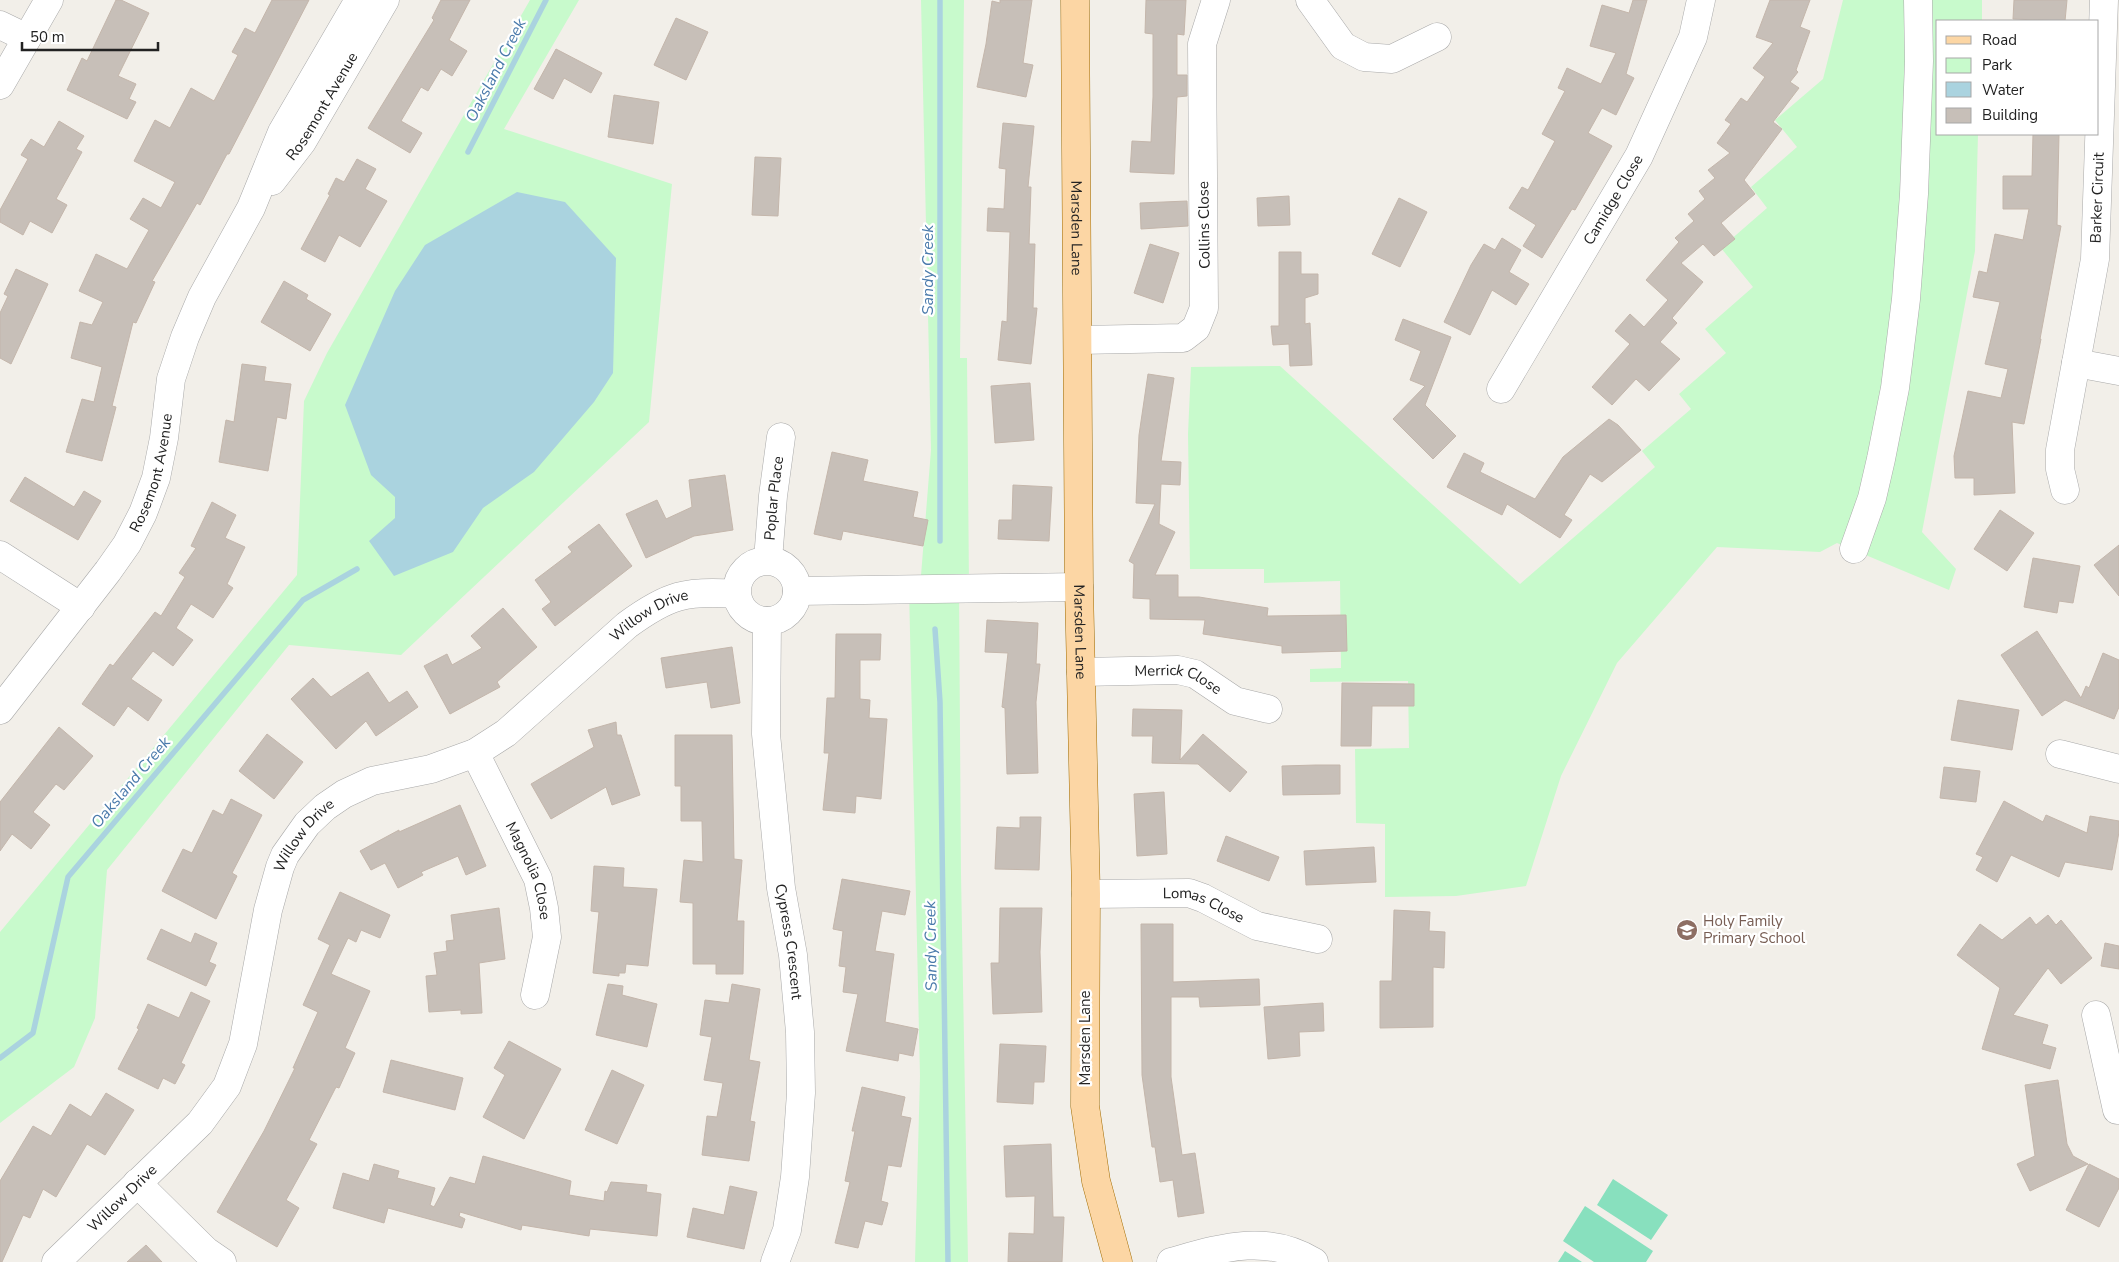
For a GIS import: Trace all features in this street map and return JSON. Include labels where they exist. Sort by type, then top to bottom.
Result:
[{"type":"main road","name":"Marsden Lane","points":[[1075,0],[1079,587],[1086,894],[1085,1106],[1096,1181],[1118,1262]]},
{"type":"street","points":[[0,84],[49,0]]},
{"type":"street","name":"Rosemont Avenue","points":[[0,710],[81,607],[127,544],[143,513],[156,478],[164,438],[171,379],[185,337],[202,297],[251,208],[282,132],[358,0]]},
{"type":"street","name":"Rosemont Avenue","points":[[251,208],[302,142],[385,0]]},
{"type":"street","points":[[1310,0],[1343,46],[1364,57],[1392,59],[1437,38]]},
{"type":"street","name":"Camidge Close","points":[[1502,389],[1639,156],[1693,37],[1701,0]]},
{"type":"street","points":[[1854,549],[1872,498],[1881,459],[1894,388],[1906,299],[1914,194],[1919,61],[1918,0]]},
{"type":"street","name":"Barker Circuit","points":[[2065,490],[2060,469],[2060,450],[2096,259],[2104,0]]},
{"type":"street","name":"Collins Close","points":[[1078,340],[1184,338],[1196,328],[1204,308],[1202,44],[1216,1]]},
{"type":"street","points":[[0,25],[27,38]]},
{"type":"street","points":[[2076,363],[2119,371]]},
{"type":"street","name":"Poplar Place","points":[[768,560],[773,496],[781,437]]},
{"type":"street","points":[[0,555],[81,607]]},
{"type":"street","points":[[768,560],[780,563],[789,570],[795,580],[797,591],[794,602],[788,612],[778,618],[767,621],[756,619],[747,613],[740,604],[736,594],[738,581],[744,570],[756,562],[768,560]]},
{"type":"street","points":[[797,591],[1079,587]]},
{"type":"street","name":"Willow Drive","points":[[56,1262],[200,1123],[227,1086],[243,1044],[268,910],[280,867],[285,855],[308,824],[325,807],[344,794],[372,781],[431,769],[475,753],[506,733],[627,625],[668,599],[705,592],[736,594]]},
{"type":"street","name":"Cypress Crescent","points":[[767,621],[766,734],[781,888],[793,955],[800,1032],[801,1093],[796,1177],[787,1230],[775,1262]]},
{"type":"street","name":"Merrick Close","points":[[1081,672],[1187,671],[1235,701],[1268,709]]},
{"type":"street","name":"Magnolia Close","points":[[475,753],[538,879],[547,937],[535,996]]},
{"type":"street","points":[[2060,754],[2119,769]]},
{"type":"street","name":"Lomas Close","points":[[1086,894],[1189,893],[1203,898],[1257,926],[1318,939]]},
{"type":"street","points":[[2096,1016],[2117,1110],[2119,1110]]},
{"type":"street","points":[[137,1183],[206,1251],[222,1262]]},
{"type":"street","points":[[1171,1262],[1227,1247],[1266,1245],[1302,1255],[1314,1262]]},
{"type":"green space","points":[[530,0],[579,0],[504,129],[672,184],[649,422],[401,655],[289,645],[107,870],[95,1018],[74,1067],[0,1123],[0,932],[297,575],[304,401],[327,353]]},
{"type":"green space","points":[[921,0],[964,0],[960,358],[967,358],[969,587],[959,588],[961,874],[968,1262],[915,1262],[920,1076],[909,588],[920,588],[931,450]]},
{"type":"green space","points":[[1843,0],[1982,0],[1982,20],[1936,20],[1936,135],[1978,135],[1975,251],[1922,532],[1956,569],[1949,590],[1837,543],[1820,552],[1717,547],[1617,663],[1561,776],[1526,886],[1456,896],[1385,897],[1385,824],[1356,823],[1355,749],[1409,748],[1408,681],[1310,682],[1310,669],[1341,668],[1340,581],[1264,583],[1264,569],[1190,569],[1188,434],[1191,367],[1280,366],[1520,584],[1655,467],[1642,451],[1691,409],[1679,394],[1726,353],[1705,329],[1753,287],[1721,248],[1767,208],[1751,187],[1797,147],[1775,120],[1823,79]]},
{"type":"green space","points":[[1613,1179],[1668,1215],[1651,1240],[1597,1205]]},
{"type":"green space","points":[[1585,1206],[1653,1251],[1646,1262],[1594,1262],[1563,1241]]},
{"type":"green space","points":[[1565,1251],[1582,1262],[1558,1262]]},
{"type":"water","points":[[517,192],[565,202],[616,258],[613,373],[594,402],[534,472],[483,508],[453,552],[394,576],[369,541],[395,518],[395,497],[371,475],[345,405],[395,291],[425,245]]},
{"type":"building","points":[[116,0],[121,0],[149,13],[118,76],[136,84],[129,99],[136,102],[127,119],[67,90],[82,58],[87,61]]},
{"type":"building","points":[[272,0],[309,0],[229,154],[227,154],[200,205],[197,203],[152,281],[155,282],[136,323],[133,322],[112,406],[116,407],[102,461],[66,452],[82,399],[94,402],[102,367],[71,358],[80,322],[92,325],[103,302],[79,291],[96,254],[127,269],[149,230],[130,219],[143,198],[161,208],[175,182],[134,161],[155,120],[170,128],[191,88],[214,101],[238,55],[232,52],[245,28],[255,33]]},
{"type":"building","points":[[441,0],[470,0],[449,40],[467,51],[452,76],[441,69],[428,91],[421,87],[401,121],[422,133],[410,153],[368,128],[434,20],[432,18]]},
{"type":"building","points":[[1000,0],[1032,0],[1023,63],[1033,65],[1026,97],[977,87],[992,1],[1000,3]]},
{"type":"building","points":[[1146,0],[1186,0],[1184,35],[1177,34],[1177,75],[1187,75],[1187,96],[1177,97],[1174,174],[1130,172],[1132,141],[1151,142],[1153,34],[1145,33]]},
{"type":"building","points":[[1633,0],[1647,0],[1626,74],[1634,78],[1616,115],[1602,108],[1588,133],[1612,146],[1575,210],[1572,209],[1542,258],[1523,246],[1536,225],[1509,208],[1522,187],[1528,190],[1555,141],[1542,134],[1565,91],[1558,88],[1567,68],[1601,84],[1616,53],[1590,46],[1602,5],[1629,13]]},
{"type":"building","points":[[1770,0],[1810,0],[1800,27],[1810,31],[1796,70],[1798,72],[1790,82],[1799,88],[1773,122],[1782,129],[1744,180],[1755,194],[1721,223],[1735,239],[1714,256],[1703,244],[1681,263],[1703,282],[1672,318],[1677,323],[1660,342],[1680,359],[1649,391],[1636,379],[1612,405],[1592,387],[1630,344],[1615,331],[1630,314],[1644,327],[1668,300],[1646,280],[1679,242],[1675,238],[1694,221],[1688,214],[1705,199],[1699,191],[1715,178],[1708,170],[1730,153],[1717,143],[1731,124],[1725,120],[1741,98],[1747,102],[1765,77],[1753,68],[1773,43],[1756,37]]},
{"type":"building","points":[[2014,0],[2067,0],[2065,20],[2013,19]]},
{"type":"building","points":[[676,18],[708,32],[686,80],[654,65]]},
{"type":"building","points":[[556,49],[602,73],[591,93],[564,78],[553,99],[534,89]]},
{"type":"building","points":[[614,95],[659,102],[653,144],[608,137]]},
{"type":"building","points":[[59,121],[84,136],[76,149],[82,152],[56,199],[67,205],[52,233],[30,221],[23,235],[0,222],[0,210],[28,159],[21,155],[31,139],[44,147]]},
{"type":"building","points":[[1003,123],[1034,126],[1028,187],[1031,187],[1029,244],[1035,244],[1033,308],[1037,308],[1031,364],[998,360],[1002,321],[1007,322],[1010,232],[987,231],[988,208],[1004,209],[1006,169],[999,168]]},
{"type":"building","points":[[2033,135],[2059,135],[2057,225],[2061,226],[2024,424],[2012,422],[2015,493],[1974,495],[1974,478],[1955,478],[1954,456],[1968,391],[2001,398],[2008,369],[1985,364],[2000,302],[1973,297],[1979,271],[1987,273],[1995,234],[2023,240],[2029,209],[2003,209],[2003,176],[2032,176]]},
{"type":"building","points":[[755,157],[781,158],[778,216],[752,215]]},
{"type":"building","points":[[357,159],[376,169],[365,189],[387,201],[360,247],[339,235],[325,262],[301,249],[330,195],[328,194],[336,178],[344,182]]},
{"type":"building","points":[[1289,196],[1290,225],[1258,226],[1257,198]]},
{"type":"building","points":[[1399,198],[1427,212],[1400,267],[1372,254]]},
{"type":"building","points":[[1187,201],[1188,226],[1141,229],[1140,203]]},
{"type":"building","points":[[1502,238],[1521,250],[1509,272],[1529,284],[1516,305],[1492,290],[1470,335],[1444,322],[1471,265],[1484,244],[1495,250]]},
{"type":"building","points":[[1150,244],[1179,253],[1163,303],[1134,293]]},
{"type":"building","points":[[1279,252],[1301,252],[1301,274],[1318,274],[1318,294],[1305,298],[1305,324],[1310,323],[1312,365],[1290,366],[1289,344],[1273,345],[1271,326],[1279,326]]},
{"type":"building","points":[[16,269],[48,284],[11,364],[0,358],[0,313],[8,296],[4,294]]},
{"type":"building","points":[[284,281],[308,295],[306,299],[331,314],[310,351],[261,322]]},
{"type":"building","points":[[1403,319],[1451,337],[1425,405],[1456,436],[1433,459],[1393,419],[1425,386],[1410,380],[1421,351],[1395,340]]},
{"type":"building","points":[[242,364],[266,367],[264,381],[291,384],[286,419],[277,417],[268,471],[219,462],[226,420],[234,422]]},
{"type":"building","points":[[1148,374],[1174,378],[1161,461],[1181,462],[1180,485],[1161,484],[1159,524],[1175,532],[1155,575],[1178,575],[1178,597],[1199,597],[1268,608],[1267,616],[1346,615],[1347,651],[1282,653],[1282,646],[1203,634],[1205,620],[1150,619],[1150,599],[1133,598],[1134,564],[1129,561],[1155,504],[1136,503],[1139,435]]},
{"type":"building","points":[[1030,383],[1034,440],[995,443],[991,386]]},
{"type":"building","points":[[1609,419],[1618,425],[1641,450],[1602,482],[1590,474],[1564,515],[1572,520],[1560,538],[1507,504],[1502,515],[1447,487],[1464,453],[1484,463],[1480,472],[1535,499],[1563,457]]},
{"type":"building","points":[[832,452],[868,460],[863,481],[918,492],[913,517],[928,520],[923,546],[843,531],[841,540],[814,534]]},
{"type":"building","points":[[725,475],[733,530],[694,536],[646,558],[626,514],[657,500],[666,519],[692,507],[689,480]]},
{"type":"building","points":[[25,477],[74,507],[84,491],[101,501],[78,540],[10,501]]},
{"type":"building","points":[[1013,485],[1052,487],[1049,541],[998,539],[999,520],[1012,520]]},
{"type":"building","points":[[212,502],[236,515],[225,538],[245,547],[227,584],[233,588],[213,618],[191,604],[176,628],[193,640],[173,666],[153,651],[131,679],[162,700],[148,721],[128,706],[114,726],[82,704],[110,664],[113,666],[155,612],[161,616],[185,577],[179,573],[196,548],[191,546]]},
{"type":"building","points":[[2000,510],[2034,533],[2007,571],[1974,549]]},
{"type":"building","points":[[599,524],[632,566],[555,626],[542,609],[551,602],[535,580],[572,552],[568,547]]},
{"type":"building","points":[[2119,545],[2119,596],[2094,565]]},
{"type":"building","points":[[2033,558],[2080,566],[2073,603],[2059,601],[2057,613],[2024,607]]},
{"type":"building","points":[[503,608],[537,647],[497,682],[500,687],[450,714],[424,666],[447,654],[452,665],[482,648],[471,636]]},
{"type":"building","points":[[987,620],[1038,623],[1036,664],[1040,664],[1036,702],[1038,773],[1007,774],[1005,708],[1002,707],[1008,653],[985,652]]},
{"type":"building","points":[[2037,631],[2081,698],[2086,686],[2089,688],[2103,653],[2119,660],[2119,707],[2114,719],[2065,700],[2042,716],[2001,655]]},
{"type":"building","points":[[836,634],[881,634],[880,660],[860,660],[860,699],[870,700],[869,718],[887,719],[881,799],[856,796],[855,813],[823,810],[829,753],[824,753],[827,698],[835,698]]},
{"type":"building","points":[[732,647],[740,703],[711,708],[707,682],[666,688],[661,658]]},
{"type":"building","points":[[368,672],[389,703],[407,691],[418,707],[376,736],[366,721],[336,749],[291,699],[313,678],[331,697]]},
{"type":"building","points":[[1342,683],[1414,684],[1414,706],[1372,706],[1371,746],[1341,746]]},
{"type":"building","points":[[1958,700],[2019,710],[2012,750],[1951,740]]},
{"type":"building","points":[[1133,709],[1182,710],[1180,760],[1203,734],[1247,772],[1230,792],[1198,764],[1152,763],[1153,736],[1132,736]]},
{"type":"building","points":[[616,722],[617,735],[621,735],[640,795],[612,805],[606,787],[551,819],[531,784],[594,747],[588,730]]},
{"type":"building","points":[[59,727],[93,756],[64,790],[56,784],[33,812],[50,825],[31,849],[12,834],[0,851],[0,802]]},
{"type":"building","points":[[267,734],[303,762],[274,799],[239,771]]},
{"type":"building","points":[[675,735],[732,735],[734,859],[742,860],[737,921],[744,921],[743,974],[716,974],[716,964],[693,964],[693,903],[680,902],[684,860],[703,862],[702,821],[681,821],[681,786],[675,786]]},
{"type":"building","points":[[1340,765],[1340,794],[1283,795],[1282,766]]},
{"type":"building","points":[[1944,767],[1980,771],[1976,802],[1940,798]]},
{"type":"building","points":[[1164,792],[1167,854],[1137,856],[1134,794]]},
{"type":"building","points":[[231,799],[262,815],[232,873],[237,876],[216,919],[162,891],[183,849],[192,853],[213,810],[223,815]]},
{"type":"building","points":[[2004,801],[2043,822],[2046,815],[2087,833],[2090,816],[2119,821],[2119,832],[2112,870],[2065,862],[2059,877],[2011,855],[1997,882],[1976,870],[1983,857],[1976,854]]},
{"type":"building","points":[[460,805],[486,866],[466,875],[458,856],[421,872],[423,875],[398,888],[385,863],[371,870],[360,851],[399,830],[399,832]]},
{"type":"building","points":[[1020,817],[1041,817],[1039,870],[995,869],[997,827],[1020,828]]},
{"type":"building","points":[[1226,836],[1279,857],[1269,881],[1217,861]]},
{"type":"building","points":[[1374,847],[1376,882],[1306,885],[1304,851]]},
{"type":"building","points":[[594,866],[624,868],[623,887],[657,889],[648,966],[626,964],[625,973],[619,973],[619,976],[593,973],[599,912],[591,911]]},
{"type":"building","points":[[842,879],[910,891],[905,915],[882,911],[875,951],[894,954],[885,1022],[918,1029],[913,1056],[899,1053],[898,1061],[846,1051],[858,994],[843,992],[846,967],[839,966],[843,931],[833,929]]},
{"type":"building","points":[[340,892],[390,915],[380,938],[361,930],[356,942],[348,938],[331,974],[370,991],[345,1048],[355,1053],[339,1088],[336,1087],[309,1140],[317,1144],[286,1200],[299,1208],[277,1247],[217,1212],[264,1131],[295,1068],[293,1068],[318,1012],[303,1005],[330,945],[318,939]]},
{"type":"building","points":[[499,908],[505,959],[479,963],[482,1013],[461,1014],[461,1010],[429,1012],[426,976],[437,975],[434,953],[447,951],[446,941],[454,940],[451,915]]},
{"type":"building","points":[[1000,908],[1042,908],[1040,952],[1042,1012],[993,1014],[991,963],[999,963]]},
{"type":"building","points":[[1394,910],[1430,912],[1429,931],[1445,932],[1444,968],[1433,967],[1433,1027],[1380,1028],[1380,981],[1392,981]]},
{"type":"building","points":[[2048,915],[2056,925],[2061,920],[2092,958],[2061,984],[2048,968],[2013,1015],[2048,1025],[2042,1044],[2056,1048],[2050,1069],[1982,1049],[2000,988],[1957,955],[1980,924],[2002,940],[2030,917],[2036,925]]},
{"type":"building","points":[[1141,924],[1173,924],[1173,982],[1259,979],[1260,1005],[1200,1007],[1199,997],[1171,997],[1171,1077],[1182,1155],[1195,1153],[1204,1213],[1178,1217],[1173,1180],[1160,1182],[1155,1147],[1152,1147],[1142,1075]]},
{"type":"building","points":[[161,929],[191,943],[195,933],[217,943],[209,962],[216,965],[206,986],[147,959]]},
{"type":"building","points":[[2105,943],[2119,946],[2119,969],[2101,966]]},
{"type":"building","points":[[608,984],[623,986],[622,995],[657,1004],[647,1047],[596,1035]]},
{"type":"building","points":[[732,984],[760,989],[749,1060],[760,1062],[750,1121],[755,1122],[749,1161],[702,1155],[707,1116],[717,1117],[723,1083],[704,1080],[712,1037],[700,1035],[705,1000],[729,1003]]},
{"type":"building","points":[[191,992],[210,1001],[181,1063],[185,1065],[175,1084],[163,1078],[158,1089],[118,1069],[139,1029],[137,1028],[148,1004],[179,1018]]},
{"type":"building","points":[[1323,1003],[1324,1031],[1299,1032],[1300,1056],[1268,1059],[1264,1007]]},
{"type":"building","points":[[509,1041],[561,1069],[524,1139],[483,1117],[505,1075],[494,1068]]},
{"type":"building","points":[[1000,1044],[1046,1046],[1044,1082],[1034,1082],[1033,1104],[997,1102]]},
{"type":"building","points":[[391,1060],[463,1078],[455,1110],[383,1092]]},
{"type":"building","points":[[612,1070],[644,1085],[617,1144],[585,1130]]},
{"type":"building","points":[[2058,1080],[2067,1144],[2073,1156],[2088,1164],[2030,1191],[2017,1164],[2035,1156],[2025,1085]]},
{"type":"building","points":[[862,1087],[905,1097],[901,1116],[911,1118],[901,1167],[888,1165],[881,1201],[888,1203],[882,1225],[865,1221],[858,1248],[835,1243],[850,1182],[845,1181],[855,1131],[852,1131]]},
{"type":"building","points":[[106,1093],[134,1110],[105,1155],[87,1144],[56,1197],[43,1189],[30,1218],[23,1215],[2,1262],[0,1262],[0,1181],[33,1126],[51,1136],[70,1104],[91,1117]]},
{"type":"building","points":[[1051,1144],[1053,1217],[1064,1217],[1062,1262],[1008,1262],[1009,1233],[1034,1234],[1035,1196],[1006,1197],[1004,1146]]},
{"type":"building","points":[[483,1156],[571,1181],[569,1195],[604,1201],[605,1191],[607,1192],[611,1182],[647,1185],[646,1192],[661,1194],[657,1236],[590,1229],[589,1236],[522,1225],[521,1230],[460,1212],[459,1216],[465,1219],[462,1228],[388,1208],[384,1223],[333,1208],[343,1173],[369,1181],[374,1164],[399,1171],[397,1178],[435,1188],[430,1205],[434,1207],[450,1177],[475,1184]]},
{"type":"building","points":[[2089,1164],[2119,1179],[2119,1188],[2099,1227],[2066,1210]]},
{"type":"building","points":[[730,1186],[757,1192],[744,1249],[687,1237],[693,1208],[724,1215]]},
{"type":"building","points":[[146,1245],[162,1262],[127,1262]]},
{"type":"waterway","name":"Oaksland Creek","points":[[468,152],[546,0]]},
{"type":"waterway","name":"Sandy Creek","points":[[940,0],[940,541]]},
{"type":"waterway","name":"Oaksland Creek","points":[[0,1058],[33,1033],[68,877],[303,600],[357,569]]},
{"type":"waterway","name":"Sandy Creek","points":[[935,629],[940,702],[948,1262]]},
{"type":"place","name":"Holy Family Primary School","points":[[1687,930]]}]
